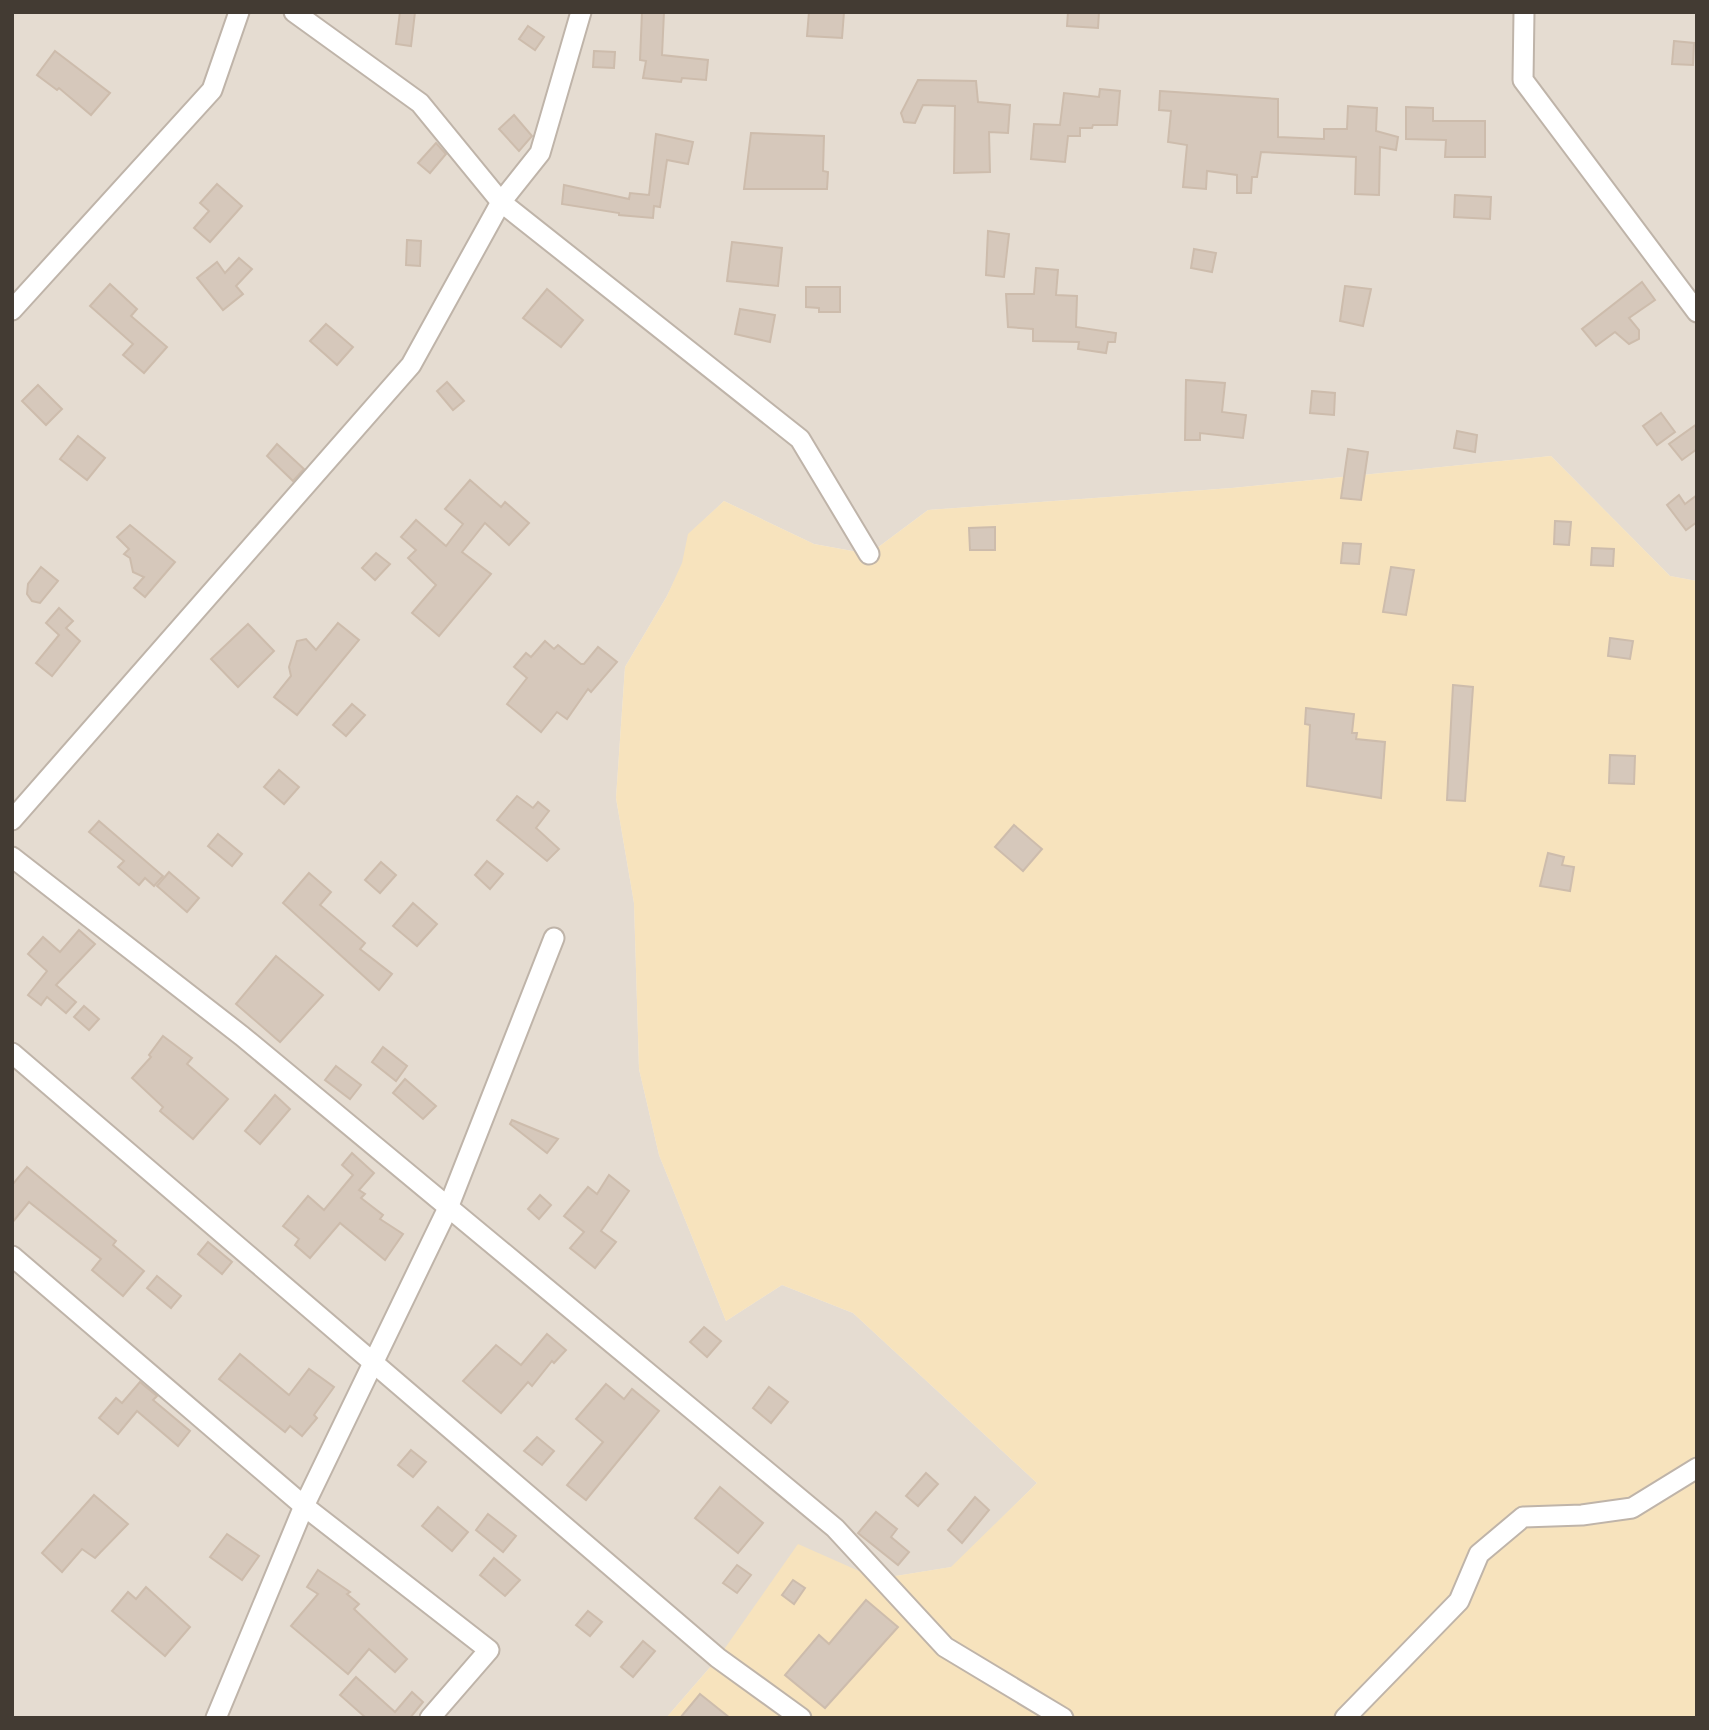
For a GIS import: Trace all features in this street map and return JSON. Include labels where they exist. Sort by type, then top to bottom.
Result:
[{"type":"street","points":[[12,310],[212,90],[239,12]]},
{"type":"street","points":[[294,12],[420,103],[501,202],[800,439],[869,554]]},
{"type":"street","points":[[12,820],[411,365],[501,202],[540,153],[581,12]]},
{"type":"street","points":[[1524,12],[1523,80],[1697,312]]},
{"type":"street","points":[[12,857],[243,1036],[835,1528],[946,1647],[1063,1718]]},
{"type":"street","points":[[216,1718],[303,1506],[448,1208],[554,938]]},
{"type":"street","points":[[12,1053],[718,1658],[801,1718]]},
{"type":"street","points":[[12,1256],[303,1506],[489,1650],[430,1718]]},
{"type":"street","points":[[1345,1718],[1458,1601],[1479,1555],[1523,1517],[1582,1515],[1632,1508],[1697,1468]]},
{"type":"shaded area","points":[[12,12],[1697,12],[1697,581],[1670,576],[1551,456],[1232,488],[928,510],[869,554],[814,544],[724,501],[689,534],[683,563],[625,667],[616,798],[634,903],[639,1069],[659,1155],[726,1321],[782,1285],[853,1313],[1037,1483],[952,1567],[877,1579],[718,1658],[666,1718],[12,1718]]},
{"type":"sand","points":[[1551,456],[1670,576],[1697,581],[1697,1718],[666,1718],[718,1658],[798,1544],[877,1579],[951,1567],[1037,1483],[853,1313],[782,1285],[726,1321],[659,1155],[639,1069],[634,903],[616,798],[625,667],[667,596],[682,563],[688,534],[724,501],[814,544],[869,554],[928,510],[1232,488]]},
{"type":"building","points":[[400,12],[415,12],[411,46],[396,44]]},
{"type":"building","points":[[642,12],[664,12],[662,55],[708,60],[706,80],[682,78],[681,82],[643,78],[646,61],[640,60]]},
{"type":"building","points":[[809,12],[844,12],[842,38],[807,36]]},
{"type":"building","points":[[1068,12],[1099,12],[1098,28],[1067,26]]},
{"type":"building","points":[[528,26],[544,37],[535,50],[519,39]]},
{"type":"building","points":[[1674,41],[1694,43],[1693,65],[1672,64]]},
{"type":"building","points":[[55,51],[110,93],[91,115],[59,88],[57,90],[37,75]]},
{"type":"building","points":[[594,51],[615,52],[614,68],[593,67]]},
{"type":"building","points":[[918,80],[976,81],[978,102],[1010,105],[1008,133],[989,132],[990,172],[954,173],[955,106],[923,105],[915,123],[904,122],[901,113]]},
{"type":"building","points":[[1100,89],[1120,91],[1117,125],[1093,125],[1092,128],[1080,128],[1080,136],[1068,136],[1065,162],[1031,159],[1034,124],[1060,125],[1064,93],[1099,97]]},
{"type":"building","points":[[1160,91],[1278,99],[1278,137],[1324,139],[1324,129],[1347,129],[1348,106],[1377,108],[1376,131],[1398,137],[1396,150],[1380,147],[1379,195],[1355,194],[1356,157],[1261,152],[1257,177],[1252,177],[1251,193],[1237,193],[1237,175],[1207,171],[1206,189],[1183,187],[1187,145],[1168,142],[1171,111],[1159,110]]},
{"type":"building","points":[[1406,107],[1433,108],[1433,121],[1485,121],[1485,157],[1445,157],[1446,140],[1406,139]]},
{"type":"building","points":[[514,115],[532,136],[519,151],[499,129]]},
{"type":"building","points":[[751,133],[824,136],[823,171],[828,172],[827,189],[744,189]]},
{"type":"building","points":[[656,134],[693,142],[688,164],[667,160],[660,207],[654,206],[653,218],[619,215],[562,204],[564,185],[629,199],[630,193],[649,195]]},
{"type":"building","points":[[436,143],[446,154],[430,173],[418,163]]},
{"type":"building","points":[[217,184],[242,206],[210,242],[194,228],[209,211],[200,203]]},
{"type":"building","points":[[1455,195],[1491,197],[1490,219],[1454,217]]},
{"type":"building","points":[[988,231],[1009,234],[1004,277],[986,275]]},
{"type":"building","points":[[407,240],[421,241],[420,266],[406,265]]},
{"type":"building","points":[[732,242],[782,248],[778,286],[727,281]]},
{"type":"building","points":[[1194,249],[1216,253],[1212,272],[1191,268]]},
{"type":"building","points":[[239,258],[252,269],[236,286],[243,294],[223,310],[197,278],[217,262],[225,273]]},
{"type":"building","points":[[1036,268],[1058,270],[1056,295],[1077,296],[1076,327],[1116,333],[1115,342],[1108,342],[1106,353],[1078,349],[1079,342],[1033,341],[1033,329],[1008,327],[1006,294],[1034,294]]},
{"type":"building","points":[[1642,282],[1655,300],[1629,318],[1639,330],[1639,339],[1629,344],[1615,332],[1596,346],[1582,329]]},
{"type":"building","points":[[110,284],[137,309],[131,316],[167,347],[144,373],[123,355],[133,344],[90,306]]},
{"type":"building","points":[[1345,286],[1371,289],[1363,326],[1340,321]]},
{"type":"building","points":[[806,287],[840,287],[840,312],[819,312],[819,308],[806,307]]},
{"type":"building","points":[[547,289],[583,320],[561,347],[523,318]]},
{"type":"building","points":[[740,309],[775,315],[770,342],[735,334]]},
{"type":"building","points":[[326,324],[353,347],[337,365],[310,341]]},
{"type":"building","points":[[1186,380],[1225,383],[1222,412],[1246,415],[1243,438],[1200,433],[1200,440],[1185,440]]},
{"type":"building","points":[[447,382],[464,401],[453,410],[437,391]]},
{"type":"building","points":[[38,385],[62,409],[46,425],[22,401]]},
{"type":"building","points":[[1312,391],[1335,393],[1334,415],[1310,413]]},
{"type":"building","points":[[1661,413],[1675,432],[1657,445],[1643,426]]},
{"type":"building","points":[[1697,424],[1697,449],[1682,460],[1669,444]]},
{"type":"building","points":[[1457,431],[1477,435],[1475,452],[1454,448]]},
{"type":"building","points":[[78,436],[105,458],[87,480],[60,459]]},
{"type":"building","points":[[277,444],[304,469],[293,481],[267,456]]},
{"type":"building","points":[[1348,449],[1368,452],[1361,500],[1341,498]]},
{"type":"building","points":[[470,480],[501,507],[505,502],[529,523],[509,545],[485,523],[462,552],[491,574],[439,636],[412,613],[436,585],[408,558],[416,550],[401,537],[416,520],[446,546],[463,524],[445,509]]},
{"type":"building","points":[[1679,495],[1685,504],[1697,495],[1697,522],[1686,530],[1667,505]]},
{"type":"building","points":[[1555,521],[1571,522],[1569,545],[1554,544]]},
{"type":"building","points":[[130,525],[175,562],[145,597],[134,588],[144,577],[133,572],[130,558],[124,554],[129,549],[117,537]]},
{"type":"building","points":[[995,527],[995,550],[970,550],[969,528]]},
{"type":"building","points":[[1343,543],[1361,544],[1359,564],[1341,563]]},
{"type":"building","points":[[1592,548],[1614,549],[1613,566],[1591,565]]},
{"type":"building","points":[[376,553],[390,564],[375,580],[362,568]]},
{"type":"building","points":[[41,567],[58,581],[40,603],[32,601],[27,594],[28,584]]},
{"type":"building","points":[[1391,567],[1414,570],[1406,615],[1383,612]]},
{"type":"building","points":[[59,608],[73,621],[66,628],[80,641],[52,676],[36,663],[59,635],[46,623]]},
{"type":"building","points":[[338,623],[359,640],[297,715],[274,697],[291,676],[289,667],[297,641],[306,639],[316,650]]},
{"type":"building","points":[[248,624],[274,651],[238,687],[211,659]]},
{"type":"building","points":[[1610,638],[1633,641],[1630,659],[1608,656]]},
{"type":"building","points":[[545,641],[554,649],[558,645],[581,664],[584,664],[598,647],[617,662],[591,692],[588,689],[567,719],[557,712],[541,732],[507,704],[527,678],[514,667],[526,653],[531,657]]},
{"type":"building","points":[[1453,685],[1473,687],[1465,801],[1447,800]]},
{"type":"building","points":[[352,704],[365,715],[346,736],[333,725]]},
{"type":"building","points":[[1306,708],[1354,714],[1352,733],[1357,733],[1356,739],[1385,742],[1381,798],[1307,786],[1310,725],[1305,724]]},
{"type":"building","points":[[1610,755],[1635,756],[1634,784],[1609,783]]},
{"type":"building","points":[[279,770],[299,787],[284,804],[264,787]]},
{"type":"building","points":[[517,796],[533,808],[538,802],[549,811],[536,828],[559,849],[547,861],[497,820]]},
{"type":"building","points":[[99,821],[163,876],[154,886],[145,878],[139,885],[118,867],[124,861],[89,832]]},
{"type":"building","points":[[1014,825],[1042,849],[1023,871],[995,847]]},
{"type":"building","points":[[218,834],[242,854],[232,866],[208,846]]},
{"type":"building","points":[[1548,853],[1564,857],[1562,865],[1574,867],[1570,891],[1540,886]]},
{"type":"building","points":[[487,861],[503,874],[490,889],[475,875]]},
{"type":"building","points":[[381,862],[396,875],[380,893],[365,880]]},
{"type":"building","points":[[169,872],[199,898],[187,912],[157,886]]},
{"type":"building","points":[[309,873],[331,892],[320,905],[365,943],[360,949],[392,974],[379,990],[283,903]]},
{"type":"building","points":[[413,903],[437,924],[417,946],[393,926]]},
{"type":"building","points":[[79,930],[95,944],[56,985],[76,1002],[66,1013],[47,997],[41,1005],[28,995],[47,971],[28,954],[43,937],[60,952]]},
{"type":"building","points":[[276,956],[323,995],[280,1042],[236,1004]]},
{"type":"building","points":[[84,1006],[99,1019],[89,1030],[74,1017]]},
{"type":"building","points":[[163,1036],[192,1058],[187,1064],[228,1099],[193,1139],[160,1111],[163,1107],[132,1078],[151,1057],[149,1055]]},
{"type":"building","points":[[383,1047],[407,1066],[396,1081],[372,1062]]},
{"type":"building","points":[[336,1066],[361,1085],[350,1099],[325,1080]]},
{"type":"building","points":[[405,1079],[436,1106],[423,1119],[393,1093]]},
{"type":"building","points":[[275,1095],[290,1109],[260,1144],[245,1131]]},
{"type":"building","points":[[512,1120],[558,1139],[547,1153],[510,1124]]},
{"type":"building","points":[[352,1153],[374,1173],[359,1190],[365,1194],[361,1198],[383,1215],[380,1219],[403,1234],[385,1260],[340,1223],[310,1258],[295,1245],[299,1239],[283,1226],[308,1196],[324,1210],[353,1175],[342,1165]]},
{"type":"building","points":[[27,1167],[116,1241],[113,1245],[144,1271],[123,1296],[92,1270],[101,1259],[29,1202],[12,1223],[12,1185]]},
{"type":"building","points":[[609,1175],[629,1191],[601,1231],[616,1242],[595,1268],[570,1248],[584,1232],[564,1216],[588,1187],[597,1194]]},
{"type":"building","points":[[540,1195],[551,1205],[539,1219],[528,1209]]},
{"type":"building","points":[[208,1242],[232,1262],[222,1274],[198,1254]]},
{"type":"building","points":[[157,1276],[181,1296],[171,1308],[147,1288]]},
{"type":"building","points":[[704,1327],[721,1341],[707,1357],[690,1342]]},
{"type":"building","points":[[547,1334],[566,1350],[554,1363],[552,1361],[532,1386],[528,1382],[501,1413],[463,1381],[496,1345],[521,1365]]},
{"type":"building","points":[[240,1354],[289,1395],[309,1369],[334,1387],[314,1415],[317,1418],[302,1436],[290,1426],[285,1432],[219,1379]]},
{"type":"building","points":[[140,1382],[157,1396],[153,1400],[190,1431],[178,1446],[137,1411],[118,1434],[99,1418],[116,1398],[122,1403]]},
{"type":"building","points":[[606,1384],[624,1399],[632,1389],[659,1411],[586,1500],[567,1485],[603,1442],[576,1419]]},
{"type":"building","points":[[769,1387],[788,1402],[771,1423],[753,1408]]},
{"type":"building","points":[[537,1437],[554,1451],[542,1465],[524,1451]]},
{"type":"building","points":[[411,1450],[426,1462],[413,1477],[398,1465]]},
{"type":"building","points":[[926,1473],[938,1484],[918,1506],[906,1496]]},
{"type":"building","points":[[720,1487],[763,1523],[738,1553],[695,1518]]},
{"type":"building","points":[[94,1495],[128,1524],[95,1558],[82,1549],[62,1572],[42,1553]]},
{"type":"building","points":[[975,1497],[989,1510],[962,1543],[948,1530]]},
{"type":"building","points":[[438,1507],[468,1532],[452,1551],[422,1526]]},
{"type":"building","points":[[876,1512],[897,1529],[891,1537],[909,1552],[898,1565],[858,1533]]},
{"type":"building","points":[[488,1514],[516,1536],[503,1552],[476,1530]]},
{"type":"building","points":[[227,1534],[259,1556],[242,1580],[210,1557]]},
{"type":"building","points":[[494,1558],[520,1580],[505,1596],[480,1575]]},
{"type":"building","points":[[737,1565],[751,1575],[737,1593],[723,1583]]},
{"type":"building","points":[[318,1570],[350,1592],[347,1594],[359,1604],[354,1609],[407,1659],[395,1672],[369,1649],[348,1674],[291,1626],[318,1594],[307,1587]]},
{"type":"building","points":[[793,1580],[805,1588],[794,1604],[782,1595]]},
{"type":"building","points":[[146,1587],[190,1627],[165,1656],[112,1611],[128,1592],[136,1599]]},
{"type":"building","points":[[866,1600],[898,1627],[825,1708],[785,1675],[819,1635],[829,1644]]},
{"type":"building","points":[[588,1611],[602,1622],[590,1636],[576,1625]]},
{"type":"building","points":[[643,1641],[655,1651],[633,1677],[621,1667]]},
{"type":"building","points":[[356,1677],[395,1712],[412,1692],[423,1702],[410,1718],[366,1718],[340,1695]]},
{"type":"building","points":[[700,1694],[730,1718],[680,1718]]}]
